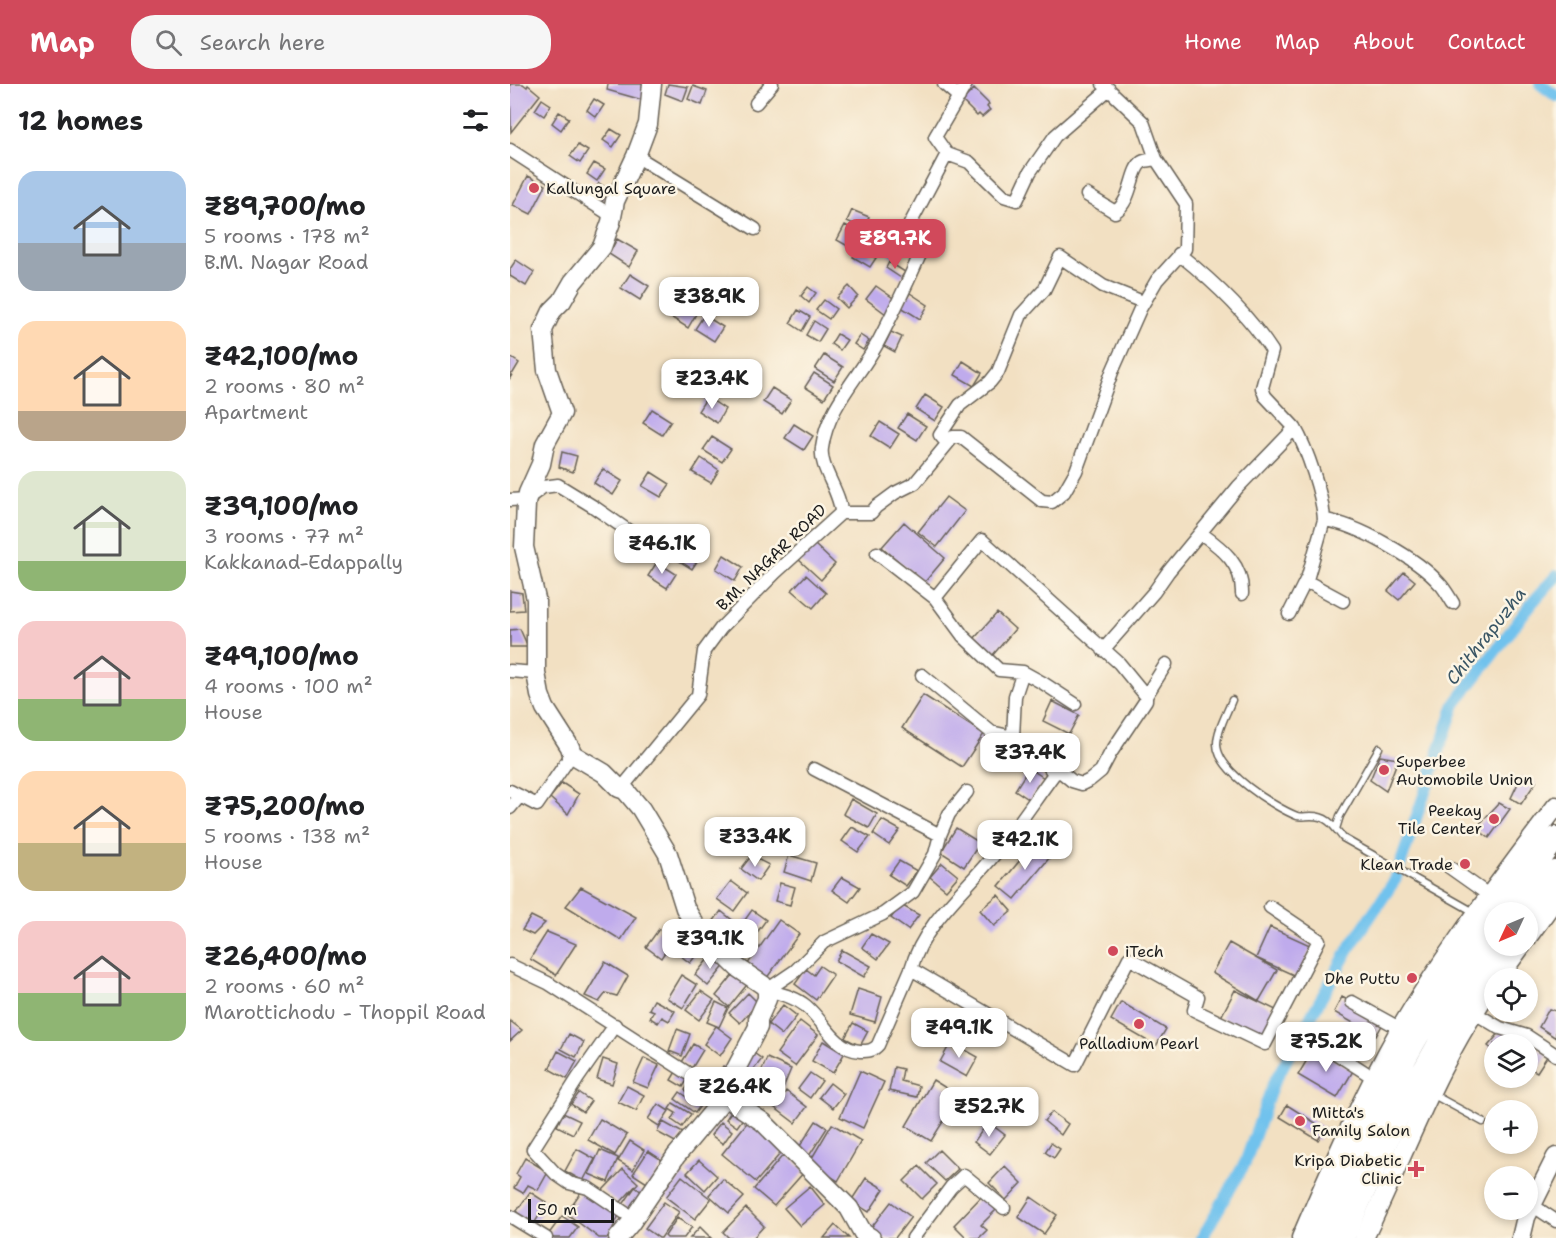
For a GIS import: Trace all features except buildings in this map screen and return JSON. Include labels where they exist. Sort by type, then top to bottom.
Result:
[{"type":"highway","points":[[1497,902],[1556,838]]},
{"type":"highway","points":[[1534,902],[1556,872]]},
{"type":"highway","points":[[1320,1238],[1353,1161],[1399,1070],[1484,922]]},
{"type":"highway","points":[[1343,1238],[1364,1223],[1397,1118],[1446,1031],[1494,956]]},
{"type":"street","points":[[652,84],[648,124],[615,201],[602,247],[552,311],[543,330],[548,370],[562,413],[545,444],[541,464],[518,499],[524,547],[536,599],[536,673],[543,702],[572,754],[604,773],[625,790],[641,809],[668,854],[684,908],[697,928],[738,968],[767,990],[788,996],[805,1006],[818,1017],[839,1042],[855,1050],[874,1049],[878,1045],[911,969],[916,950],[939,917],[1000,849],[1054,774],[1060,771],[1072,781],[1082,784],[1101,771],[1166,664]]},
{"type":"street","points":[[756,103],[772,84]]},
{"type":"street","points":[[944,84],[959,97]]},
{"type":"street","points":[[841,513],[871,513],[895,493],[915,483],[953,437],[961,437],[1042,501],[1056,500],[1064,492],[1076,471],[1112,372],[1143,302],[1157,280],[1185,249],[1186,204],[1156,159],[1143,122],[1106,86],[1055,136],[1030,172],[1017,200],[1004,196],[969,162],[947,154],[935,137],[966,84]]},
{"type":"street","points":[[510,150],[612,216]]},
{"type":"street","name":"B.M. NAGAR ROAD","points":[[621,789],[698,695],[704,651],[721,628],[841,513],[841,505],[831,484],[821,451],[825,432],[834,410],[876,345],[927,241],[910,224],[947,154]]},
{"type":"street","points":[[636,156],[755,229]]},
{"type":"street","points":[[1087,195],[1115,212],[1128,195],[1137,167],[1143,161],[1156,159]]},
{"type":"street","points":[[1179,254],[1206,275],[1262,336],[1272,351],[1262,388],[1265,396],[1295,428],[1307,453],[1324,520],[1313,564],[1289,614]]},
{"type":"street","points":[[947,443],[940,435],[960,405],[990,382],[998,372],[1021,315],[1044,290],[1060,257],[1103,286],[1143,302]]},
{"type":"street","points":[[1104,650],[1239,487],[1295,428]]},
{"type":"street","points":[[518,499],[543,487],[558,485],[640,539]]},
{"type":"street","points":[[1324,520],[1357,530],[1413,561],[1441,584],[1453,603]]},
{"type":"street","points":[[1202,534],[1229,555],[1242,580],[1242,594]]},
{"type":"street","points":[[934,598],[982,540],[1119,663],[1146,696]]},
{"type":"street","points":[[877,553],[934,598],[963,636],[999,670],[1023,672],[1074,704]]},
{"type":"street","points":[[1306,581],[1343,601]]},
{"type":"street","points":[[510,671],[536,673]]},
{"type":"street","points":[[1013,737],[1015,696],[1023,672]]},
{"type":"street","points":[[922,675],[991,732],[1013,737],[1048,765],[1054,774]]},
{"type":"street","points":[[510,808],[515,794],[537,805],[572,754]]},
{"type":"street","points":[[814,769],[940,835]]},
{"type":"street","points":[[767,990],[795,971],[824,942],[883,914],[913,892],[936,854],[940,835],[949,814],[968,792]]},
{"type":"street","points":[[1496,902],[1556,806]]},
{"type":"street","points":[[1449,867],[1493,902]]},
{"type":"street","points":[[1538,923],[1556,898]]},
{"type":"street","points":[[911,969],[1074,1065],[1130,958],[1198,997],[1194,1010],[1264,1044],[1319,940],[1270,907]]},
{"type":"street","points":[[1301,1238],[1374,1078],[1401,1029],[1484,921]]},
{"type":"street","points":[[510,965],[548,983],[763,1122],[849,1208],[863,1233],[871,1238]]},
{"type":"street","points":[[615,1025],[533,1149],[556,1174],[568,1183],[588,1188],[627,1232],[676,1156],[725,1097],[729,1082],[758,1027],[758,1019],[767,999],[767,990]]},
{"type":"street","points":[[1364,1223],[1400,1158],[1449,1053],[1484,997]]},
{"type":"street","points":[[1352,1002],[1401,1029]]},
{"type":"street","points":[[1473,1012],[1500,1028],[1527,1036],[1556,1055]]},
{"type":"street","points":[[1315,1040],[1374,1078]]},
{"type":"street","points":[[1538,1192],[1556,1156]]},
{"type":"street","points":[[913,1238],[951,1187],[964,1174],[1004,1208]]},
{"type":"street","points":[[1538,1208],[1556,1221]]},
{"type":"street","points":[[510,1216],[546,1238]]},
{"type":"street","points":[[1521,1238],[1525,1220]]},
{"type":"lane","points":[[1232,700],[1217,744],[1220,757],[1226,767],[1262,796],[1299,817],[1321,817],[1329,820],[1343,838],[1484,917]]},
{"type":"lane","points":[[1336,829],[1340,816],[1379,748]]},
{"type":"lane","points":[[1432,1093],[1483,1122]]},
{"type":"waterway","name":"Chithrapuzha","points":[[1540,84],[1556,96]]},
{"type":"waterway","name":"Chithrapuzha","points":[[1202,1238],[1245,1163],[1273,1084],[1350,947],[1395,880],[1455,704],[1532,603],[1556,576]]},
{"type":"place","name":"Kallungal Square","points":[[534,188]]},
{"type":"place","name":"Superbee Automobile Union","points":[[1384,770]]},
{"type":"place","name":"Peekay Tile Center","points":[[1494,819]]},
{"type":"place","name":"Klean Trade","points":[[1465,864]]},
{"type":"place","name":"iTech","points":[[1113,951]]},
{"type":"place","name":"Dhe Puttu","points":[[1412,978]]},
{"type":"place","name":"Palladium Pearl","points":[[1139,1024]]},
{"type":"place","name":"Mitta's Family Salon","points":[[1300,1121]]},
{"type":"place","name":"Kripa Diabetic Clinic","points":[[1416,1169]]}]
